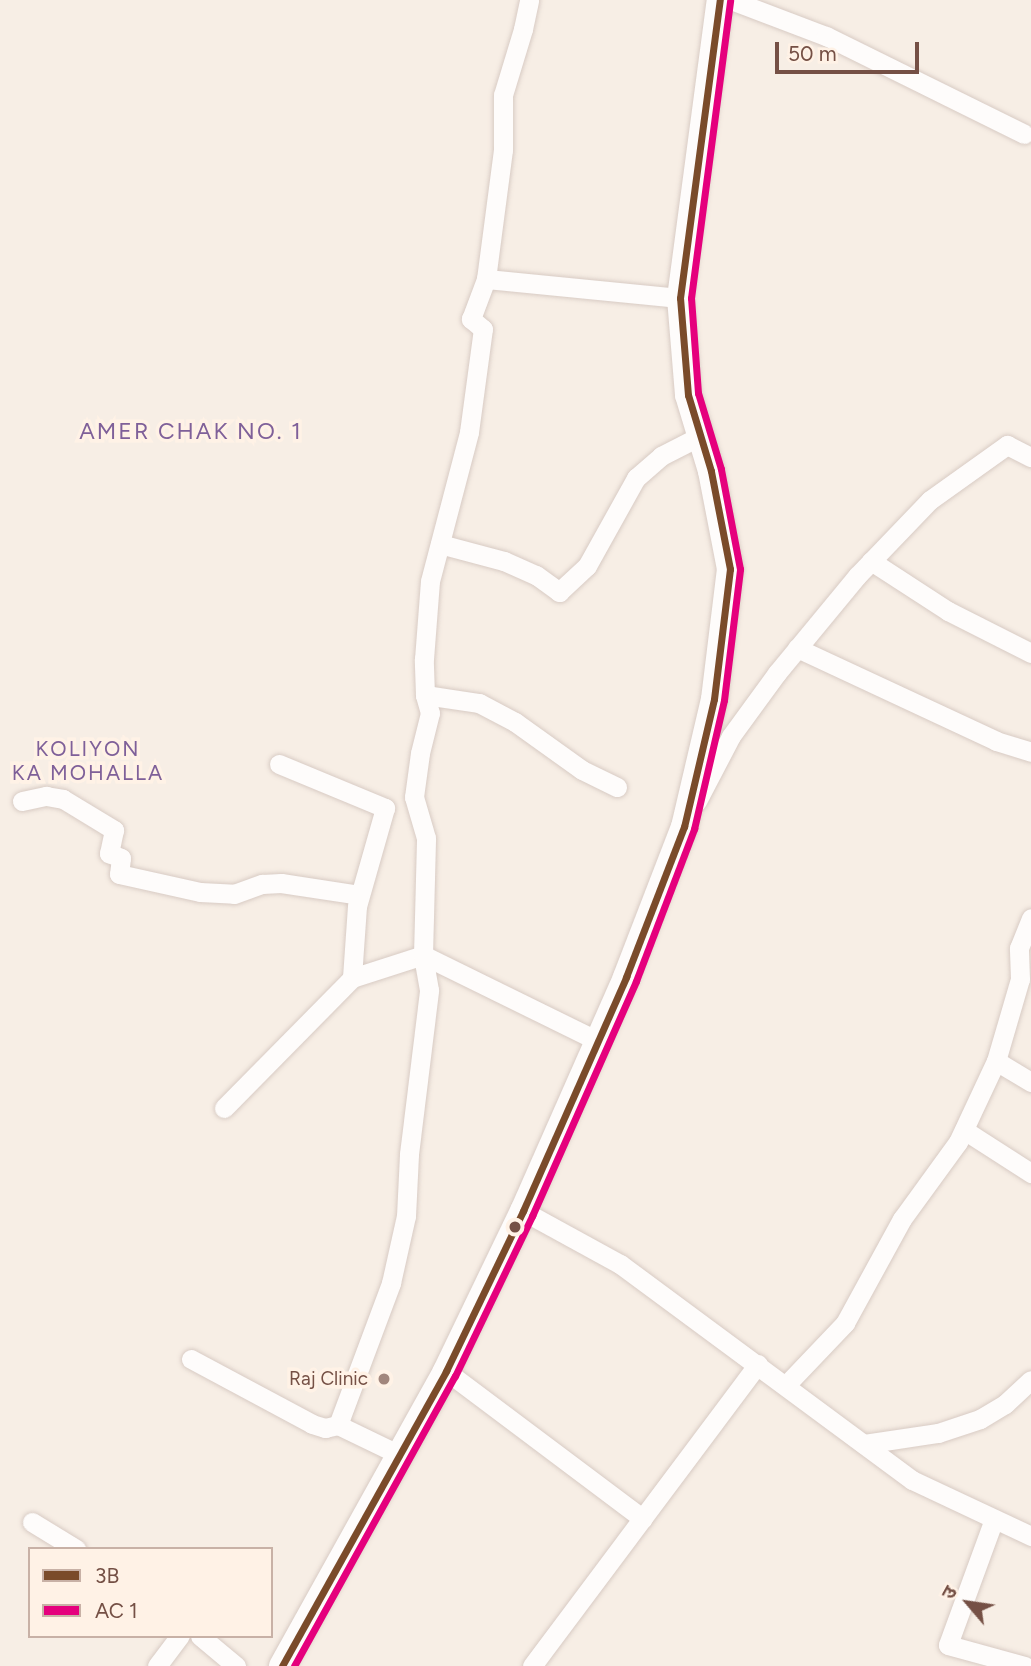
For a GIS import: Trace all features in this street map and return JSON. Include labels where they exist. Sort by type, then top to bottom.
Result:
[{"type":"main road","points":[[282,1666],[446,1371],[523,1211],[626,977],[684,827],[715,699],[730,569],[711,471],[688,395],[680,298],[720,0]]},
{"type":"street","points":[[338,1425],[391,1283],[406,1216],[410,1154],[427,1030],[429,990],[423,955],[426,838],[414,797],[420,753],[430,713],[425,695],[424,659],[430,581],[469,432],[483,329],[471,319],[486,279],[503,150],[503,95],[529,0]]},
{"type":"street","points":[[731,0],[826,36],[1024,134]]},
{"type":"street","points":[[486,279],[680,298]]},
{"type":"street","points":[[440,544],[504,561],[536,575],[559,592],[587,566],[636,478],[661,456],[700,436]]},
{"type":"street","points":[[684,827],[731,736],[797,648],[871,561],[930,500],[1007,445],[1031,457]]},
{"type":"street","points":[[871,561],[948,611],[1031,653]]},
{"type":"street","points":[[797,648],[996,741],[1031,752]]},
{"type":"street","points":[[425,695],[479,703],[516,722],[582,769],[617,787]]},
{"type":"street","points":[[279,764],[385,808],[359,895],[352,978]]},
{"type":"street","points":[[22,801],[46,796],[63,799],[114,830],[109,853],[121,858],[119,874],[200,892],[234,894],[262,884],[281,883],[359,895]]},
{"type":"street","points":[[786,1385],[845,1323],[902,1219],[964,1130],[996,1061],[1020,979],[1019,948],[1031,918]]},
{"type":"street","points":[[224,1108],[352,978],[423,955],[598,1041]]},
{"type":"street","points":[[996,1061],[1031,1082]]},
{"type":"street","points":[[964,1130],[1031,1173]]},
{"type":"street","points":[[523,1211],[620,1264],[912,1480],[1031,1536]]},
{"type":"street","points":[[191,1359],[312,1424],[325,1428],[338,1425],[400,1455]]},
{"type":"street","points":[[532,1666],[758,1364]]},
{"type":"street","points":[[446,1371],[643,1519]]},
{"type":"street","points":[[863,1444],[938,1433],[980,1419],[1005,1404],[1031,1380]]},
{"type":"street","points":[[994,1519],[948,1645],[1025,1666]]},
{"type":"street","points":[[32,1522],[73,1547]]},
{"type":"street","points":[[157,1666],[178,1638]]},
{"type":"street","points":[[202,1638],[236,1666]]},
{"type":"transit line","name":"3B","points":[[282,1666],[446,1371],[523,1211],[626,977],[684,827],[714,699],[730,569],[711,471],[688,395],[680,298],[720,0]]},
{"type":"transit line","points":[[294,1666],[455,1376],[532,1216],[636,981],[694,829],[724,700],[740,569],[721,469],[698,393],[691,298],[730,1]]},
{"type":"place","name":"Raj Clinic","points":[[384,1379]]},
{"type":"district","name":"AMER CHAK NO. 1","points":[[191,431]]},
{"type":"district","name":"KOLIYON KA MOHALLA","points":[[88,761]]}]
